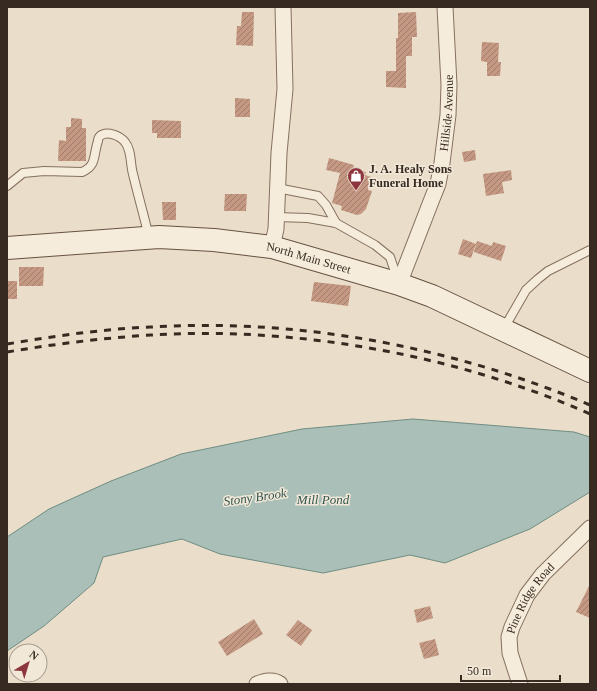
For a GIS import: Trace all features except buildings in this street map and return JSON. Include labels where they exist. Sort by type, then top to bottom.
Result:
[{"type":"main road","name":"North Main Street","points":[[7,248],[159,237],[214,240],[272,247],[399,284],[432,296],[590,371]]},
{"type":"street","points":[[272,247],[276,229],[279,154],[285,89],[283,7]]},
{"type":"street","name":"Hillside Avenue","points":[[399,284],[438,184],[442,163],[448,115],[449,85],[445,7]]},
{"type":"street","name":"Pine Ridge Road","points":[[520,684],[510,653],[509,637],[512,627],[527,595],[543,574],[590,528]]},
{"type":"street","points":[[257,684],[271,680],[280,684]]},
{"type":"lane","points":[[7,186],[23,173],[44,171],[82,172],[88,170],[93,164],[99,137],[105,133],[113,134],[125,142],[129,151],[132,172],[150,238]]},
{"type":"lane","points":[[277,188],[318,196],[326,205],[336,223]]},
{"type":"lane","points":[[276,216],[308,218],[336,223],[375,245],[390,257],[399,284]]},
{"type":"lane","points":[[506,331],[508,323],[526,290],[548,271],[590,250]]},
{"type":"water","name":"Mill Pond","points":[[413,419],[574,432],[590,437],[590,492],[530,529],[445,563],[410,555],[323,573],[220,554],[182,539],[103,557],[94,583],[44,626],[19,643],[8,643],[7,651],[7,537],[49,509],[111,481],[181,454],[302,429]]},
{"type":"railway","points":[[7,344],[79,333],[151,327],[207,325],[263,327],[319,332],[430,352],[485,367],[590,405]]},
{"type":"railway","points":[[7,352],[43,346],[151,335],[206,333],[262,335],[319,340],[375,349],[431,361],[486,376],[539,393],[590,414]]},
{"type":"place","name":"J. A. Healy Sons Funeral Home","points":[[356,191]]},
{"type":"water label","name":"Stony Brook","points":[[255,497]]}]
